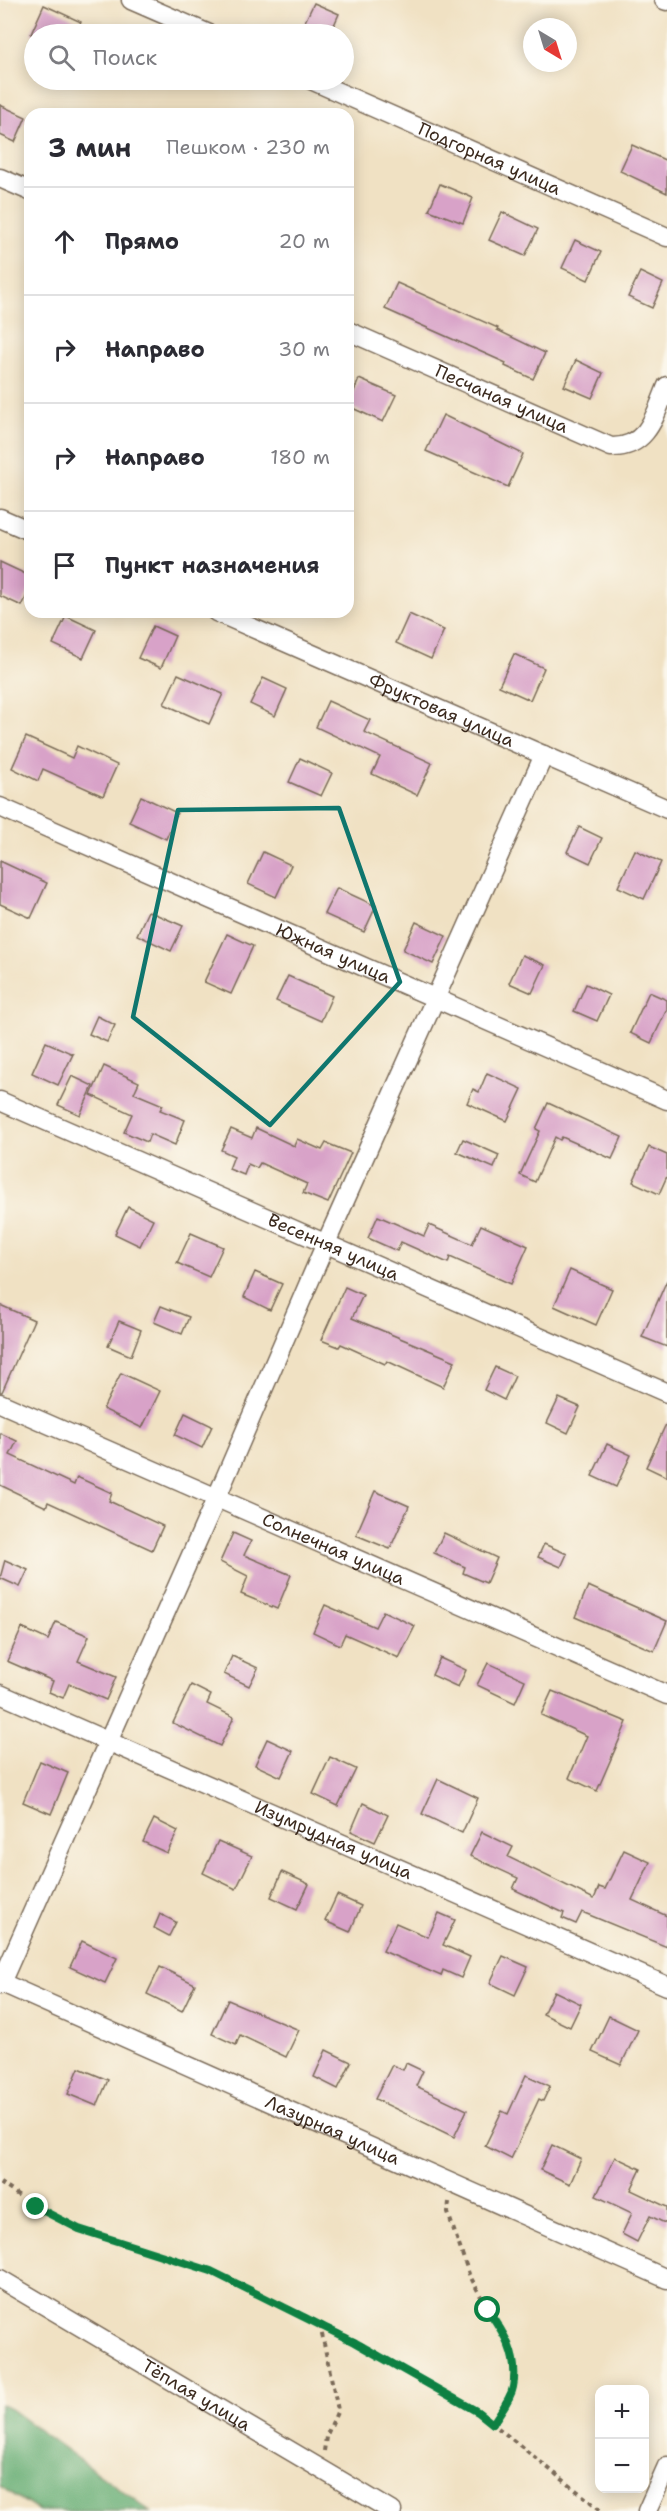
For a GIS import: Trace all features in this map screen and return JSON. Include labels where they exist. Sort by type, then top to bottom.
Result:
[{"type":"street","points":[[131,0],[186,24]]},
{"type":"street","name":"Подгорная улица","points":[[334,90],[667,237]]},
{"type":"street","points":[[0,178],[24,188]]},
{"type":"street","name":"Песчаная улица","points":[[354,334],[611,447],[634,444],[651,426],[667,386]]},
{"type":"street","points":[[0,518],[24,528]]},
{"type":"street","name":"Фруктовая улица","points":[[230,618],[667,809]]},
{"type":"street","points":[[0,1983],[544,755]]},
{"type":"street","name":"Южная улица","points":[[0,807],[667,1100]]},
{"type":"street","name":"Весенняя улица","points":[[0,1101],[667,1393]]},
{"type":"street","name":"Солнечная улица","points":[[0,1403],[667,1695]]},
{"type":"street","name":"Изумрудная улица","points":[[0,1694],[667,1986]]},
{"type":"street","name":"Лазурная улица","points":[[0,1983],[667,2279]]},
{"type":"street","name":"Тёплая улица","points":[[0,2279],[392,2511]]},
{"type":"street","points":[[647,2511],[667,2466]]},
{"type":"path","points":[[0,2183],[36,2207],[79,2229],[211,2271],[320,2324],[447,2394],[493,2424],[603,2511]]},
{"type":"path","points":[[451,2183],[448,2213],[469,2274],[488,2310],[504,2332],[513,2355],[513,2388],[493,2424]]},
{"type":"path","points":[[320,2324],[338,2410],[326,2437],[321,2469]]},
{"type":"highlighted area","points":[[339,808],[400,982],[270,1125],[133,1017],[178,810]]},
{"type":"green space","points":[[0,2404],[150,2511],[39,2511],[0,2486]]},
{"type":"building","points":[[314,3],[339,14],[334,24],[304,24]]},
{"type":"building","points":[[44,5],[81,22],[80,24],[35,24]]},
{"type":"building","points":[[0,105],[24,116],[15,142],[0,135]]},
{"type":"building","points":[[632,145],[667,161],[667,193],[620,171]]},
{"type":"building","points":[[440,184],[473,198],[463,223],[429,210]]},
{"type":"building","points":[[502,212],[538,229],[525,256],[489,240]]},
{"type":"building","points":[[575,240],[601,252],[588,280],[562,268]]},
{"type":"building","points":[[640,272],[663,283],[652,308],[628,297]]},
{"type":"building","points":[[397,283],[498,328],[497,330],[545,353],[533,379],[505,366],[506,363],[385,309]]},
{"type":"building","points":[[576,360],[603,373],[592,398],[564,386]]},
{"type":"building","points":[[359,379],[396,395],[383,422],[354,409],[354,391]]},
{"type":"building","points":[[443,415],[523,454],[508,487],[426,451]]},
{"type":"building","points":[[0,562],[24,573],[24,602],[22,606],[0,596]]},
{"type":"building","points":[[409,614],[444,630],[431,659],[396,643]]},
{"type":"building","points":[[65,618],[70,618],[96,630],[83,658],[53,644]]},
{"type":"building","points":[[153,626],[175,636],[161,668],[138,658]]},
{"type":"building","points":[[514,654],[544,668],[530,700],[499,686]]},
{"type":"building","points":[[178,674],[223,694],[209,724],[164,704]]},
{"type":"building","points":[[263,678],[287,689],[275,716],[250,704]]},
{"type":"building","points":[[328,701],[370,720],[364,732],[432,763],[417,795],[372,774],[380,757],[316,727]]},
{"type":"building","points":[[26,737],[72,758],[77,746],[117,765],[103,796],[43,769],[38,781],[12,768]]},
{"type":"building","points":[[300,758],[332,773],[321,796],[289,782]]},
{"type":"building","points":[[141,796],[177,813],[166,839],[129,822]]},
{"type":"building","points":[[579,827],[602,838],[590,863],[567,852]]},
{"type":"building","points":[[635,850],[661,862],[644,899],[618,887]]},
{"type":"building","points":[[263,852],[291,865],[276,897],[248,884]]},
{"type":"building","points":[[0,861],[47,883],[31,918],[0,904]]},
{"type":"building","points":[[337,888],[376,906],[364,932],[324,914]]},
{"type":"building","points":[[148,911],[183,926],[171,951],[137,935]]},
{"type":"building","points":[[416,922],[446,936],[433,964],[403,950]]},
{"type":"building","points":[[227,934],[253,946],[231,994],[204,982]]},
{"type":"building","points":[[522,955],[545,965],[532,993],[509,983]]},
{"type":"building","points":[[288,976],[332,996],[321,1021],[276,1001]]},
{"type":"building","points":[[586,984],[609,995],[597,1021],[574,1011]]},
{"type":"building","points":[[649,992],[667,1000],[667,1009],[651,1043],[630,1033]]},
{"type":"building","points":[[97,1016],[115,1025],[107,1042],[89,1034]]},
{"type":"building","points":[[46,1042],[73,1054],[58,1085],[32,1073]]},
{"type":"building","points":[[104,1066],[139,1082],[134,1093],[163,1105],[160,1110],[185,1120],[175,1145],[150,1134],[147,1142],[124,1132],[132,1114],[91,1095]]},
{"type":"building","points":[[487,1073],[522,1089],[507,1121],[467,1103],[473,1089],[479,1092]]},
{"type":"building","points":[[72,1076],[93,1086],[80,1115],[58,1105]]},
{"type":"building","points":[[548,1103],[622,1137],[612,1159],[562,1137],[560,1140],[555,1137],[535,1182],[520,1175],[540,1131],[536,1129]]},
{"type":"building","points":[[256,1128],[294,1146],[297,1139],[322,1150],[326,1143],[351,1153],[328,1203],[303,1193],[307,1184],[260,1163],[257,1168],[248,1164],[244,1175],[229,1169],[234,1156],[221,1150],[231,1129],[252,1138]]},
{"type":"building","points":[[463,1139],[499,1155],[494,1168],[457,1152]]},
{"type":"building","points":[[649,1147],[667,1155],[667,1176],[659,1194],[633,1182]]},
{"type":"building","points":[[128,1207],[153,1219],[140,1246],[115,1234]]},
{"type":"building","points":[[378,1216],[424,1236],[429,1225],[472,1244],[481,1225],[528,1246],[511,1284],[450,1257],[448,1263],[401,1242],[397,1251],[368,1238]]},
{"type":"building","points":[[191,1233],[223,1247],[209,1277],[177,1263]]},
{"type":"building","points":[[570,1270],[612,1289],[596,1325],[554,1306]]},
{"type":"building","points":[[255,1272],[282,1284],[270,1310],[244,1297]]},
{"type":"building","points":[[667,1280],[667,1347],[642,1337]]},
{"type":"building","points":[[345,1287],[363,1295],[352,1318],[455,1361],[443,1387],[387,1361],[385,1364],[341,1344],[339,1347],[321,1340]]},
{"type":"building","points":[[0,1305],[34,1320],[2,1392],[0,1392]]},
{"type":"building","points":[[161,1306],[189,1317],[182,1334],[154,1322]]},
{"type":"building","points":[[119,1321],[141,1330],[131,1356],[108,1346]]},
{"type":"building","points":[[495,1367],[515,1376],[504,1400],[484,1390]]},
{"type":"building","points":[[121,1373],[160,1391],[142,1428],[103,1409]]},
{"type":"building","points":[[559,1398],[580,1407],[568,1433],[547,1423]]},
{"type":"building","points":[[185,1413],[212,1426],[202,1448],[175,1435]]},
{"type":"building","points":[[667,1422],[667,1477],[646,1467]]},
{"type":"building","points":[[0,1433],[17,1441],[10,1455],[74,1485],[77,1477],[112,1493],[109,1501],[163,1526],[152,1550],[48,1502],[46,1507],[0,1485]]},
{"type":"building","points":[[607,1444],[631,1455],[616,1487],[592,1476]]},
{"type":"building","points":[[375,1491],[409,1506],[390,1549],[356,1535]]},
{"type":"building","points":[[233,1533],[251,1541],[244,1555],[291,1575],[277,1609],[241,1594],[248,1576],[220,1562]]},
{"type":"building","points":[[444,1533],[497,1558],[486,1583],[463,1573],[465,1567],[434,1553]]},
{"type":"building","points":[[544,1544],[567,1554],[561,1567],[538,1557]]},
{"type":"building","points":[[5,1560],[28,1570],[20,1587],[0,1578]]},
{"type":"building","points":[[588,1586],[667,1621],[654,1651],[575,1617]]},
{"type":"building","points":[[325,1605],[375,1627],[383,1611],[415,1626],[399,1658],[345,1634],[340,1645],[313,1632]]},
{"type":"building","points":[[56,1622],[89,1636],[78,1661],[116,1677],[106,1700],[69,1684],[63,1698],[49,1692],[53,1681],[7,1661],[22,1628],[48,1640]]},
{"type":"building","points":[[232,1656],[258,1668],[249,1686],[224,1674]]},
{"type":"building","points":[[440,1658],[466,1670],[458,1687],[432,1675]]},
{"type":"building","points":[[488,1663],[525,1680],[515,1703],[477,1685]]},
{"type":"building","points":[[191,1685],[211,1695],[207,1704],[234,1717],[220,1746],[173,1723]]},
{"type":"building","points":[[552,1691],[627,1722],[597,1791],[569,1778],[587,1736],[541,1715]]},
{"type":"building","points":[[267,1739],[293,1751],[281,1777],[255,1765]]},
{"type":"building","points":[[330,1757],[356,1769],[338,1806],[313,1794]]},
{"type":"building","points":[[40,1761],[68,1773],[51,1814],[23,1802]]},
{"type":"building","points":[[438,1779],[478,1798],[462,1833],[422,1814]]},
{"type":"building","points":[[363,1803],[388,1815],[375,1842],[351,1831]]},
{"type":"building","points":[[154,1819],[178,1831],[167,1853],[143,1842]]},
{"type":"building","points":[[482,1832],[513,1847],[508,1857],[594,1899],[599,1887],[605,1889],[624,1850],[650,1862],[632,1900],[667,1916],[667,1947],[582,1912],[576,1924],[562,1918],[564,1913],[513,1889],[518,1878],[470,1856]]},
{"type":"building","points":[[218,1841],[252,1856],[236,1889],[203,1873]]},
{"type":"building","points":[[282,1872],[309,1884],[297,1909],[271,1897]]},
{"type":"building","points":[[337,1895],[361,1906],[350,1932],[325,1921]]},
{"type":"building","points":[[439,1913],[455,1920],[443,1945],[470,1957],[461,1978],[443,1970],[441,1976],[383,1951],[396,1923],[428,1937]]},
{"type":"building","points":[[160,1914],[176,1922],[169,1936],[154,1928]]},
{"type":"building","points":[[82,1941],[117,1958],[105,1983],[70,1967]]},
{"type":"building","points":[[503,1956],[528,1967],[515,1995],[490,1983]]},
{"type":"building","points":[[160,1967],[195,1984],[182,2011],[147,1994]]},
{"type":"building","points":[[554,1991],[581,2004],[570,2027],[543,2014]]},
{"type":"building","points":[[228,2000],[299,2030],[286,2057],[240,2035],[236,2045],[212,2034]]},
{"type":"building","points":[[609,2016],[638,2030],[621,2065],[592,2052]]},
{"type":"building","points":[[326,2050],[351,2062],[338,2089],[314,2077]]},
{"type":"building","points":[[406,2063],[423,2071],[416,2086],[467,2110],[454,2137],[375,2099],[392,2065],[403,2070]]},
{"type":"building","points":[[79,2068],[108,2080],[97,2106],[68,2094]]},
{"type":"building","points":[[526,2075],[550,2086],[543,2101],[539,2099],[511,2159],[485,2146],[502,2111],[508,2114]]},
{"type":"building","points":[[552,2145],[581,2159],[570,2184],[540,2170]]},
{"type":"building","points":[[615,2157],[641,2169],[631,2190],[667,2207],[667,2224],[650,2216],[637,2242],[622,2234],[632,2213],[596,2196]]},
{"type":"route","points":[[36,2207],[79,2229],[211,2271],[354,2342],[478,2412],[493,2424],[513,2388],[513,2355],[504,2332],[488,2310]]}]
